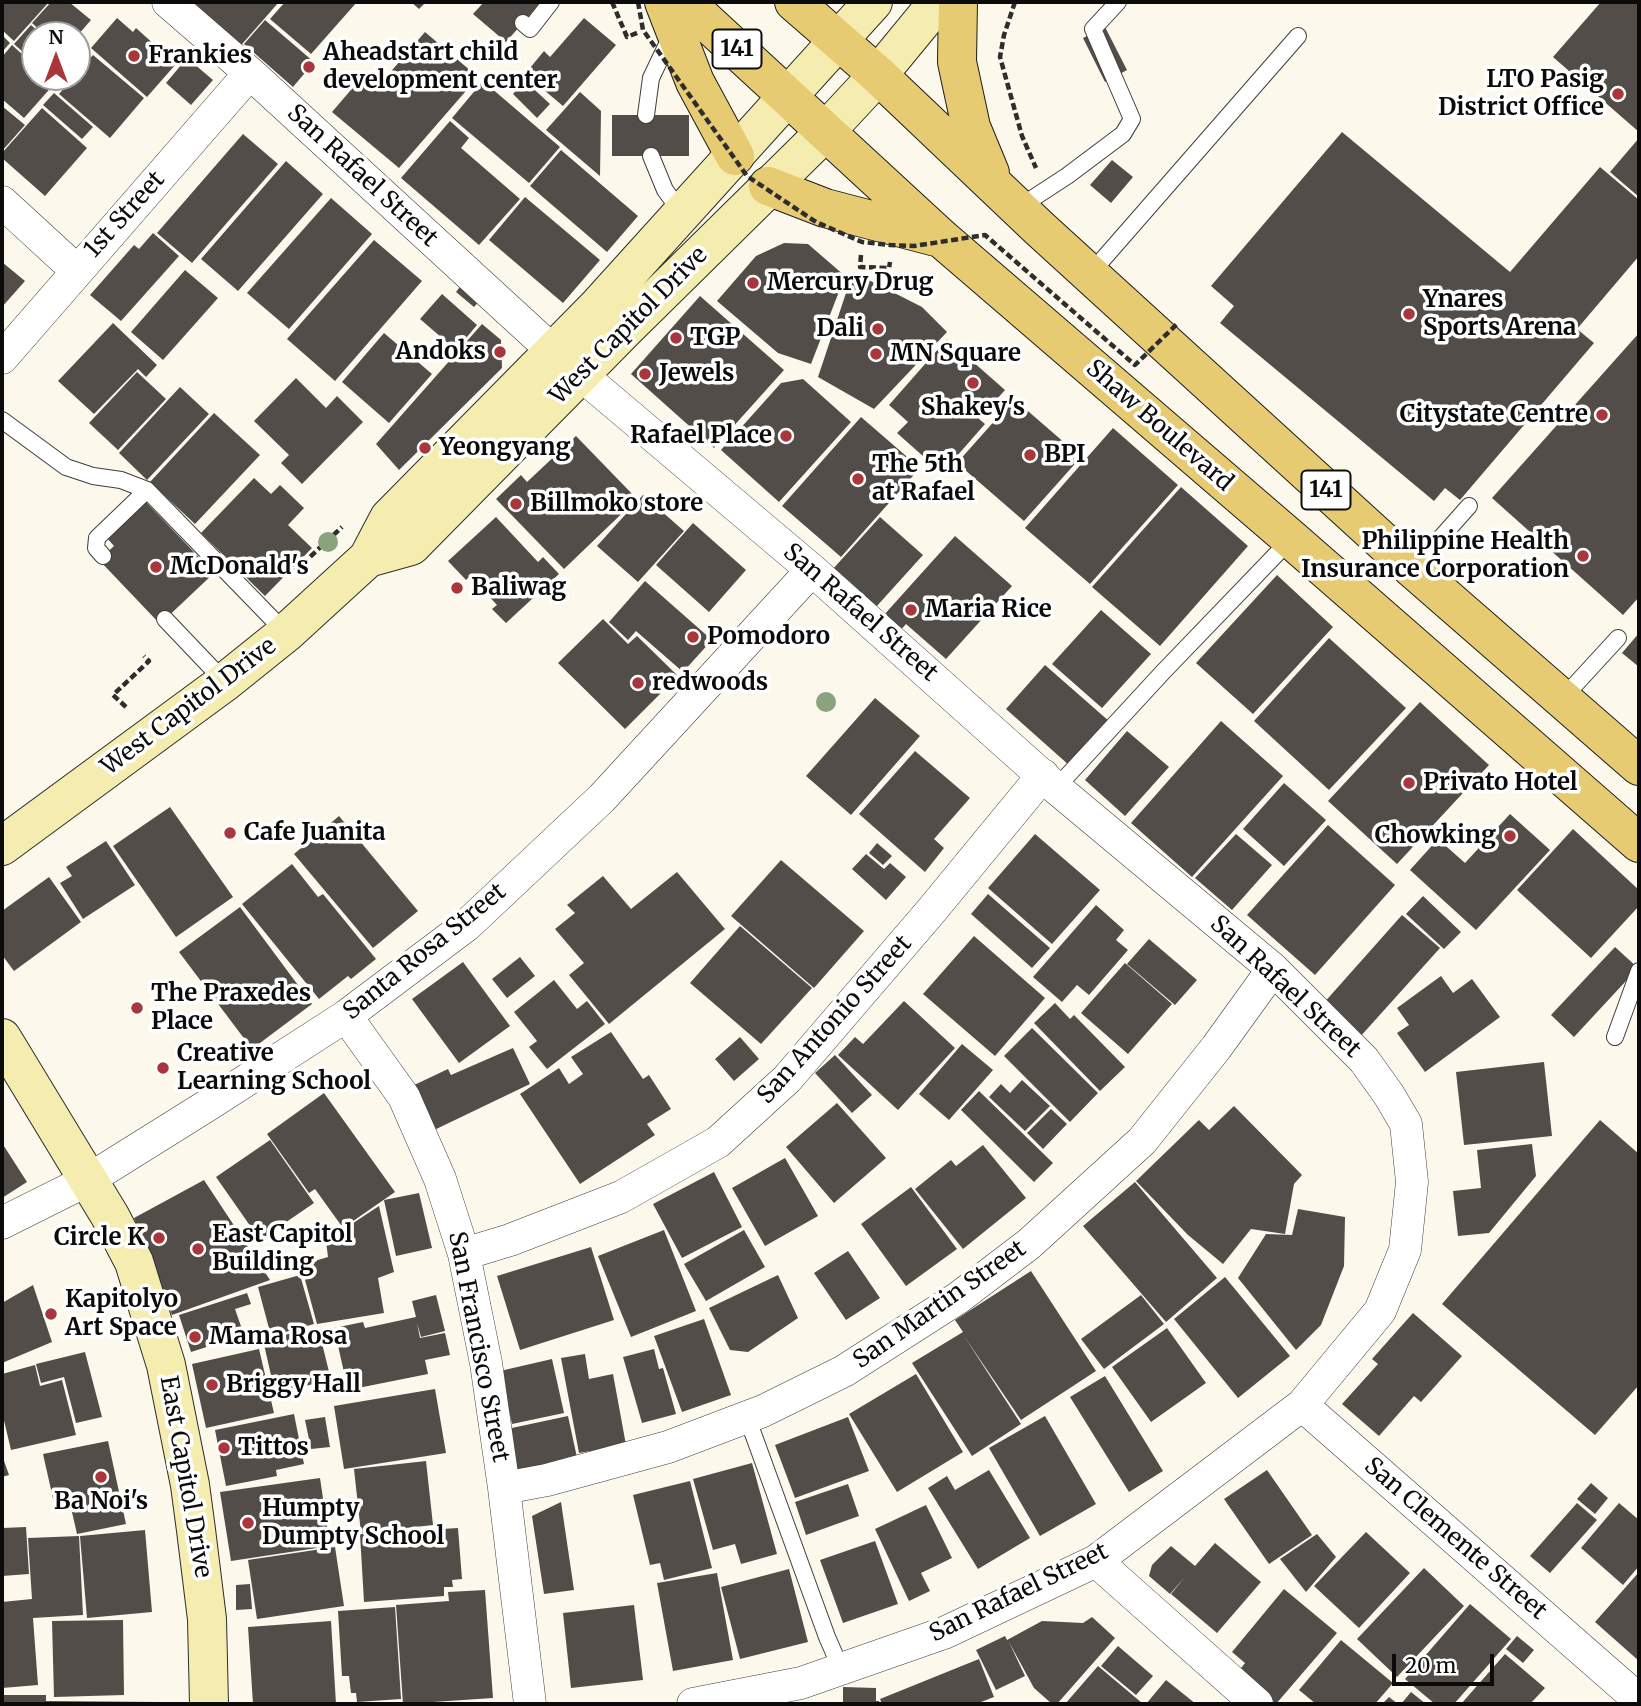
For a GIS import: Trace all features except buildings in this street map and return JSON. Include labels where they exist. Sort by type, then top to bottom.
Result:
[{"type":"main road","name":"141","points":[[794,2],[1020,194],[1090,274],[1413,569],[1639,766]]},
{"type":"main road","points":[[958,2],[957,62],[971,127],[1020,194]]},
{"type":"main road","name":"Shaw Boulevard","points":[[667,16],[790,96],[941,238],[1292,539],[1639,843]]},
{"type":"main road","points":[[667,16],[695,82],[735,156]]},
{"type":"main road","points":[[768,186],[825,208],[941,238]]},
{"type":"street","name":"San Rafael Street","points":[[168,2],[250,73],[567,363],[812,570],[1049,781],[1273,969],[1364,1060],[1406,1124],[1412,1182],[1405,1250],[1380,1311],[1303,1405],[1096,1561],[944,1633],[841,1669],[802,1694],[693,1704]]},
{"type":"street","name":"West Capitol Drive","points":[[2,846],[225,682],[286,633],[368,558],[411,545],[567,363],[683,214],[873,2]]},
{"type":"street","name":"West Capitol Drive","points":[[567,363],[768,186],[826,131],[878,75],[939,2]]},
{"type":"street","name":"1st Street","points":[[2,358],[250,73]]},
{"type":"street","points":[[2,202],[76,270]]},
{"type":"street","name":"Santa Rosa Street","points":[[2,1223],[88,1180],[346,1016],[467,925],[601,798],[812,570]]},
{"type":"street","name":"San Antonio Street","points":[[464,1254],[510,1240],[621,1196],[718,1142],[787,1079],[1049,781]]},
{"type":"street","name":"San Martin Street","points":[[504,1488],[547,1480],[668,1447],[747,1417],[844,1371],[958,1298],[1029,1244],[1142,1141],[1216,1048],[1273,969]]},
{"type":"street","name":"San Francisco Street","points":[[346,1016],[404,1097],[440,1179],[464,1254],[486,1363],[530,1704]]},
{"type":"street","name":"East Capitol Drive","points":[[2,1038],[110,1216],[134,1262],[166,1366],[190,1485],[207,1619],[209,1704]]},
{"type":"street","name":"San Clemente Street","points":[[1303,1405],[1639,1700]]},
{"type":"street","points":[[1096,1561],[1257,1704]]},
{"type":"lane","points":[[523,23],[530,29],[551,2]]},
{"type":"lane","points":[[1020,194],[1123,134],[1132,119],[1093,29],[1118,2]]},
{"type":"lane","points":[[646,115],[651,78],[667,16]]},
{"type":"lane","points":[[1090,274],[1297,36]]},
{"type":"lane","points":[[651,156],[665,190],[683,214]]},
{"type":"lane","points":[[2,420],[66,467],[93,476],[121,480],[147,490],[286,633]]},
{"type":"lane","points":[[103,556],[96,548],[97,538],[147,490]]},
{"type":"lane","points":[[1413,569],[1469,506]]},
{"type":"lane","points":[[1049,781],[1163,672],[1292,539]]},
{"type":"lane","points":[[165,619],[225,682]]},
{"type":"lane","points":[[1562,699],[1618,638]]},
{"type":"lane","points":[[1615,1037],[1639,971]]},
{"type":"lane","points":[[747,1417],[841,1669]]},
{"type":"path","points":[[612,2],[627,37],[667,16]]},
{"type":"path","points":[[638,2],[667,16],[747,176],[816,222],[862,242],[914,247],[985,235],[1135,365],[1178,323]]},
{"type":"path","points":[[1015,2],[1003,35],[1000,57],[1031,160],[1020,194]]},
{"type":"path","points":[[862,242],[860,267],[890,268]]},
{"type":"path","points":[[259,606],[348,521]]},
{"type":"path","points":[[133,702],[125,708],[113,695],[149,661],[144,656]]},
{"type":"place","name":"Frankies","points":[[134,56]]},
{"type":"place","name":"Aheadstart child development center","points":[[309,67]]},
{"type":"place","name":"LTO Pasig District Office","points":[[1618,94]]},
{"type":"place","name":"Mercury Drug","points":[[753,283]]},
{"type":"place","name":"Ynares Sports Arena","points":[[1409,314]]},
{"type":"place","name":"Dali","points":[[878,329]]},
{"type":"place","name":"TGP","points":[[676,338]]},
{"type":"place","name":"Andoks","points":[[500,352]]},
{"type":"place","name":"MN Square","points":[[876,354]]},
{"type":"place","name":"Jewels","points":[[645,374]]},
{"type":"place","name":"Shakey's","points":[[973,383]]},
{"type":"place","name":"Citystate Centre","points":[[1602,415]]},
{"type":"place","name":"Rafael Place","points":[[786,436]]},
{"type":"place","name":"Yeongyang","points":[[425,448]]},
{"type":"place","name":"BPI","points":[[1030,455]]},
{"type":"place","name":"The 5th at Rafael","points":[[858,479]]},
{"type":"place","name":"Billmoko store","points":[[516,504]]},
{"type":"place","name":"Philippine Health Insurance Corporation","points":[[1583,556]]},
{"type":"place","name":"McDonald's","points":[[156,567]]},
{"type":"place","name":"Baliwag","points":[[457,588]]},
{"type":"place","name":"Maria Rice","points":[[911,610]]},
{"type":"place","name":"Pomodoro","points":[[693,637]]},
{"type":"place","name":"redwoods","points":[[638,683]]},
{"type":"place","name":"Privato Hotel","points":[[1409,783]]},
{"type":"place","name":"Cafe Juanita","points":[[230,833]]},
{"type":"place","name":"Chowking","points":[[1510,836]]},
{"type":"place","name":"The Praxedes Place","points":[[137,1008]]},
{"type":"place","name":"Creative Learning School","points":[[163,1068]]},
{"type":"place","name":"Circle K","points":[[159,1238]]},
{"type":"place","name":"East Capitol Building","points":[[198,1249]]},
{"type":"place","name":"Kapitolyo Art Space","points":[[51,1314]]},
{"type":"place","name":"Mama Rosa","points":[[195,1337]]},
{"type":"place","name":"Briggy Hall","points":[[212,1385]]},
{"type":"place","name":"Tittos","points":[[224,1448]]},
{"type":"place","name":"Ba Noi's","points":[[101,1477]]},
{"type":"place","name":"Humpty Dumpty School","points":[[248,1523]]}]
